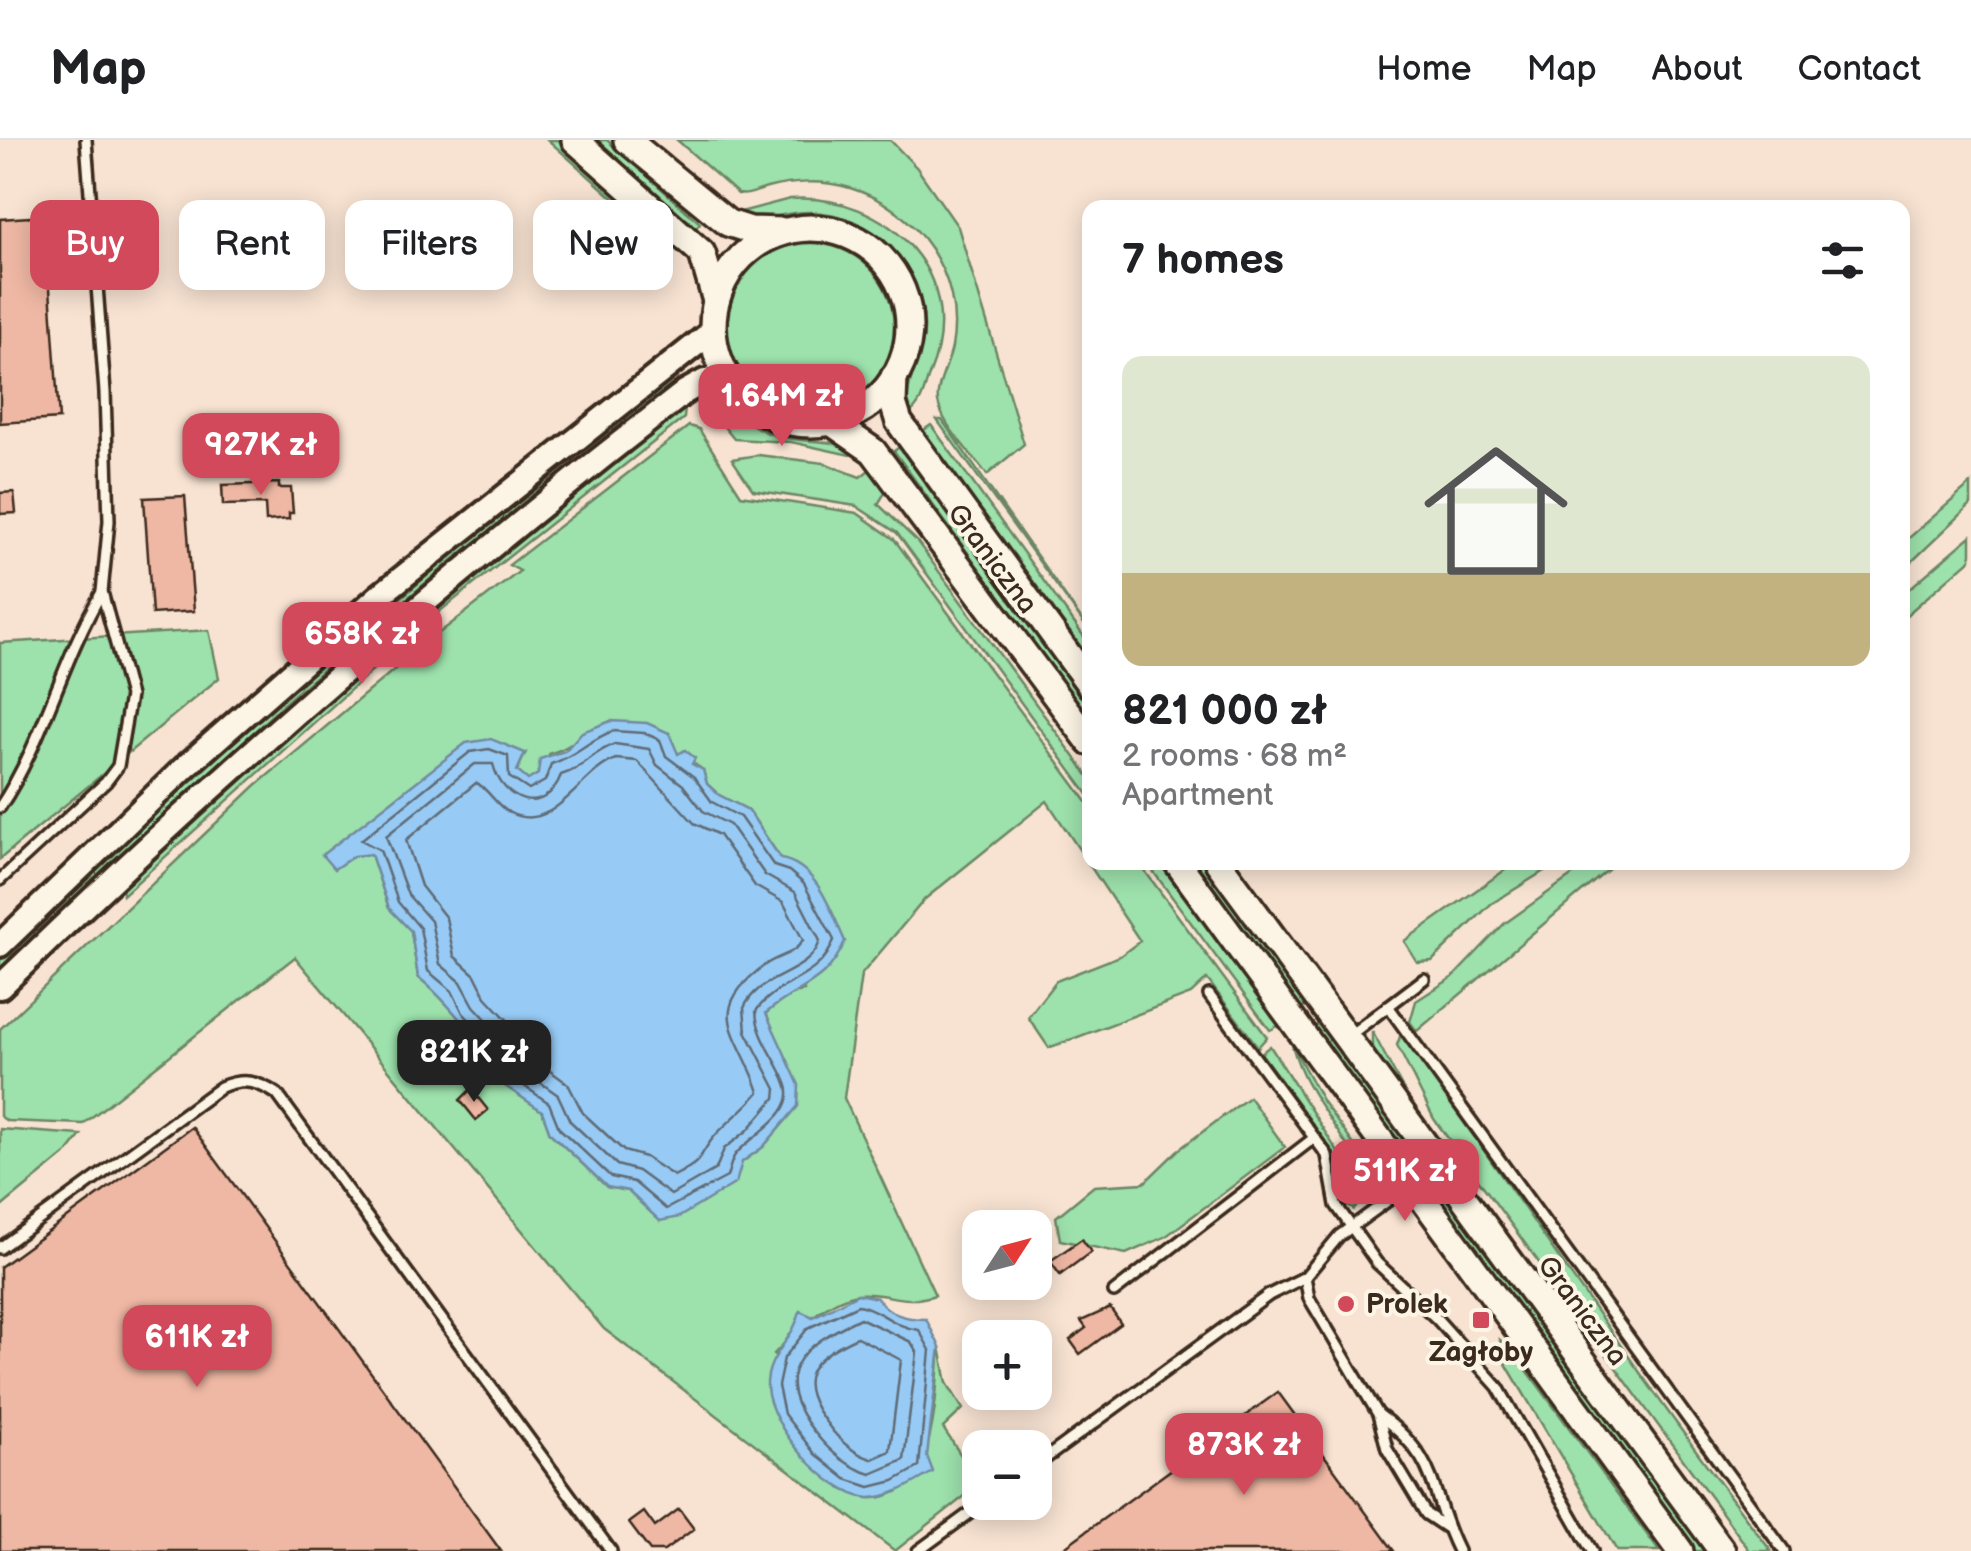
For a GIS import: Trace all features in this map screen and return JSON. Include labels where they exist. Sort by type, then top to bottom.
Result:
[{"type":"main road","points":[[575,140],[702,253],[716,302]]},
{"type":"main road","points":[[627,140],[728,222],[750,230],[828,228],[864,243],[895,276],[906,312],[908,336],[894,377],[870,406],[834,424],[800,425],[763,413],[728,378],[719,361],[714,330],[716,302],[726,277],[742,258],[783,231]]},
{"type":"main road","name":"Graniczna","points":[[894,377],[892,403],[899,422],[1082,674]]},
{"type":"main road","name":"Graniczna","points":[[834,424],[873,451],[1082,731]]},
{"type":"main road","points":[[1183,870],[1680,1551]]},
{"type":"main road","name":"Graniczna","points":[[1224,870],[1722,1551]]},
{"type":"street","points":[[0,945],[185,767],[379,596],[714,330]]},
{"type":"street","points":[[0,987],[218,780],[418,604],[690,388],[728,378]]},
{"type":"lane","points":[[0,880],[96,793],[118,766],[130,696],[102,592],[109,521],[105,392],[86,140]]},
{"type":"lane","points":[[0,807],[26,769],[75,642],[102,592]]},
{"type":"lane","points":[[1346,1038],[1424,980]]},
{"type":"lane","points":[[1209,995],[1327,1155],[1336,1205],[1351,1228],[1377,1263],[1436,1319],[1498,1387],[1592,1551]]},
{"type":"lane","points":[[1388,1006],[1784,1551]]},
{"type":"lane","points":[[0,1248],[220,1087],[248,1080],[263,1085],[284,1104],[611,1551]]},
{"type":"lane","points":[[1114,1292],[1314,1138]]},
{"type":"lane","points":[[1052,1454],[1269,1294],[1305,1277],[1351,1228],[1411,1185]]},
{"type":"lane","points":[[1305,1277],[1309,1298],[1378,1414],[1387,1449],[1426,1514],[1447,1528]]},
{"type":"lane","points":[[1378,1414],[1409,1437],[1438,1486],[1447,1528],[1458,1551]]},
{"type":"lane","points":[[918,1551],[962,1519]]},
{"type":"green space","points":[[548,140],[558,140],[625,200],[615,200]]},
{"type":"green space","points":[[593,140],[607,140],[700,223],[694,230],[673,211],[673,200],[660,200]]},
{"type":"green space","points":[[677,140],[890,140],[917,168],[958,227],[1024,444],[987,475],[942,415],[938,392],[952,347],[951,295],[931,249],[896,211],[850,188],[830,184],[787,184],[738,194]]},
{"type":"green space","points":[[790,199],[825,200],[858,209],[887,225],[911,247],[929,273],[938,303],[939,337],[923,395],[910,413],[908,392],[924,325],[921,302],[904,263],[873,232],[834,215],[800,212],[758,218],[737,213]]},
{"type":"green space","points":[[810,243],[842,250],[869,268],[887,295],[894,327],[887,359],[869,386],[842,404],[810,411],[778,404],[751,386],[733,359],[726,327],[733,295],[751,268],[778,250]]},
{"type":"green space","points":[[671,379],[674,385],[450,562],[290,698],[0,970],[0,960],[244,733],[497,518]]},
{"type":"green space","points":[[704,402],[722,406],[780,437],[860,450],[850,455],[791,442],[734,439]]},
{"type":"green space","points":[[685,408],[684,418],[420,627],[123,895],[122,886],[365,665]]},
{"type":"green space","points":[[937,420],[942,420],[1082,621]]},
{"type":"green space","points":[[931,425],[1082,634],[1082,654],[921,432]]},
{"type":"green space","points":[[689,426],[699,429],[741,495],[857,513],[894,539],[1082,795],[1082,854],[1047,801],[925,899],[861,975],[844,1098],[935,1295],[913,1299],[868,1294],[846,1297],[812,1318],[774,1354],[840,1488],[870,1498],[892,1494],[909,1481],[921,1463],[934,1416],[940,1347],[947,1383],[962,1407],[943,1428],[962,1457],[962,1498],[895,1551],[604,1329],[295,957],[83,1124],[7,1121],[0,1116],[0,1029],[255,786],[426,643],[520,571],[509,565]],"holes":[[[611,721],[669,733],[674,750],[703,770],[707,784],[719,795],[748,810],[781,859],[804,991],[789,994],[766,1013],[798,1106],[763,1147],[660,1221],[628,1191],[607,1187],[550,1133],[542,1111],[498,1081],[477,1041],[418,977],[411,931],[389,908],[371,854],[354,856],[525,754],[517,771],[528,781],[538,774],[550,753]]]},
{"type":"green space","points":[[902,445],[1082,693],[1082,711],[894,451]]},
{"type":"green space","points":[[758,455],[824,463],[860,477],[873,467],[888,488],[878,504],[916,540],[1082,767],[1082,786],[897,533],[856,506],[753,490],[732,459]]},
{"type":"green space","points":[[1971,484],[1971,505],[1910,563],[1910,537]]},
{"type":"green space","points":[[1971,536],[1971,559],[1910,612],[1910,588]]},
{"type":"green space","points":[[209,630],[219,678],[0,859],[0,643]]},
{"type":"green space","points":[[1093,870],[1144,870],[1267,1037],[1258,1047],[1207,979],[1191,994],[1049,1048],[1028,1017],[1056,981],[1120,956],[1140,941]]},
{"type":"green space","points":[[1152,870],[1167,870],[1280,1025],[1270,1030]]},
{"type":"green space","points":[[1197,870],[1209,870],[1307,1005],[1299,1011]]},
{"type":"green space","points":[[1505,870],[1546,870],[1491,904],[1432,961],[1417,962],[1404,941]]},
{"type":"green space","points":[[1580,870],[1608,870],[1417,1031],[1410,1022],[1416,1001],[1453,977],[1504,924]]},
{"type":"green space","points":[[1320,1022],[1708,1551],[1695,1551],[1312,1029]]},
{"type":"green space","points":[[1372,1031],[1420,1121],[1372,1053]]},
{"type":"green space","points":[[1401,1034],[1771,1551],[1750,1551],[1434,1119],[1397,1045]]},
{"type":"green space","points":[[1292,1045],[1323,1102],[1362,1156],[1367,1181],[1306,1081]]},
{"type":"green space","points":[[1270,1046],[1343,1160],[1361,1200],[1354,1210],[1343,1202],[1331,1149],[1261,1053]]},
{"type":"green space","points":[[1249,1097],[1285,1147],[1165,1237],[1126,1254],[1060,1240],[1056,1217],[1094,1186],[1144,1183],[1177,1151]]},
{"type":"green space","points":[[0,1129],[81,1135],[67,1153],[0,1208]]},
{"type":"green space","points":[[1500,1340],[1516,1355],[1659,1551],[1617,1551],[1502,1357]]},
{"type":"water","points":[[611,721],[647,723],[669,733],[678,754],[685,750],[695,758],[692,764],[703,770],[707,784],[748,810],[781,859],[794,863],[813,880],[845,941],[821,976],[766,1013],[799,1085],[798,1106],[763,1147],[742,1162],[736,1183],[679,1217],[660,1221],[628,1191],[607,1187],[550,1133],[542,1111],[498,1081],[477,1041],[418,977],[411,931],[389,908],[371,854],[354,856],[334,869],[322,855],[466,743],[491,739],[525,753],[517,771],[528,780],[538,774],[540,759],[565,751],[582,732]]},
{"type":"water","points":[[858,1294],[877,1298],[899,1315],[926,1319],[940,1347],[927,1456],[933,1472],[876,1498],[852,1494],[836,1485],[803,1456],[778,1421],[767,1387],[771,1366],[800,1311],[813,1317]]},
{"type":"building","points":[[30,217],[30,290],[50,290],[59,419],[0,423],[0,219]]},
{"type":"building","points":[[279,483],[279,488],[291,488],[293,513],[289,513],[289,519],[266,521],[265,504],[223,505],[222,485]]},
{"type":"building","points":[[14,492],[16,513],[0,514],[0,493]]},
{"type":"building","points":[[185,496],[194,611],[152,614],[144,498]]},
{"type":"building","points":[[471,1089],[488,1110],[476,1120],[460,1100]]},
{"type":"building","points":[[192,1127],[501,1551],[0,1551],[0,1267]]},
{"type":"building","points":[[1082,1239],[1091,1252],[1060,1275],[1052,1260]]},
{"type":"building","points":[[1110,1308],[1121,1324],[1080,1354],[1070,1340],[1086,1328],[1081,1321]]},
{"type":"building","points":[[1278,1392],[1394,1551],[1059,1551]]},
{"type":"building","points":[[679,1509],[694,1529],[664,1551],[650,1551],[629,1523],[644,1512],[655,1527]]},
{"type":"place","name":"Prolek","points":[[1346,1304]]},
{"type":"place","name":"Zagłoby","points":[[1481,1320]]}]
